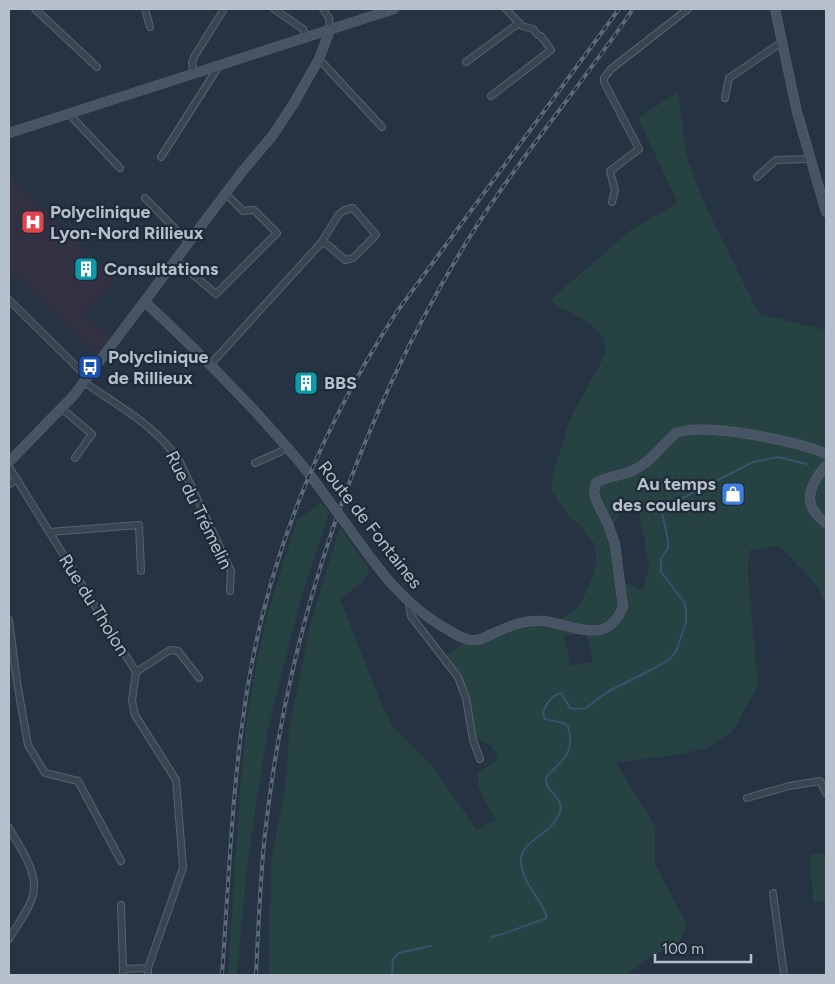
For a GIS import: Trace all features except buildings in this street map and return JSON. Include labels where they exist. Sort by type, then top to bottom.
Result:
[{"type":"street","points":[[35,9],[97,68]]},
{"type":"street","points":[[145,9],[150,28]]},
{"type":"street","points":[[194,74],[192,63],[194,57],[224,9]]},
{"type":"street","points":[[274,9],[303,29],[307,38]]},
{"type":"street","points":[[9,462],[62,409],[86,380],[226,194],[273,135],[319,59],[330,30],[329,18],[323,9]]},
{"type":"street","points":[[9,133],[307,38],[372,12],[394,9]]},
{"type":"street","points":[[491,96],[551,50],[541,36],[533,29],[522,26],[506,9]]},
{"type":"street","points":[[612,202],[615,190],[610,171],[639,149],[604,82],[604,78],[611,69],[688,9]]},
{"type":"street","points":[[775,9],[797,112],[826,212]]},
{"type":"street","points":[[466,62],[519,23]]},
{"type":"street","points":[[725,98],[729,78],[782,42]]},
{"type":"street","points":[[319,59],[382,127]]},
{"type":"street","points":[[161,157],[219,66]]},
{"type":"street","points":[[70,114],[120,168]]},
{"type":"street","points":[[757,177],[776,160],[810,159]]},
{"type":"street","points":[[176,260],[216,294],[277,234],[254,210],[243,210],[226,194]]},
{"type":"street","points":[[145,198],[189,243]]},
{"type":"street","points":[[210,365],[321,243],[339,214],[344,210],[352,208],[376,235],[353,258],[345,260],[328,245],[321,243]]},
{"type":"street","name":"Rue du Trémelin","points":[[10,300],[86,380],[154,431],[170,447],[180,462],[231,571],[230,591]]},
{"type":"street","name":"Route de Fontaines","points":[[144,302],[210,365],[287,446],[310,473],[378,568],[409,603],[442,627],[462,638],[473,641],[482,639],[513,624],[528,621],[546,621],[589,632],[601,630],[612,625],[623,607],[615,544],[608,524],[596,500],[594,492],[596,484],[602,479],[623,475],[636,469],[676,433],[705,429],[738,433],[796,443],[814,448],[826,454]]},
{"type":"street","points":[[62,409],[92,434],[75,458]]},
{"type":"street","points":[[255,463],[280,452],[287,446]]},
{"type":"street","points":[[826,466],[814,482],[810,499],[815,513],[826,523]]},
{"type":"street","name":"Rue du Tholon","points":[[9,467],[136,672],[170,650],[178,651],[200,678]]},
{"type":"street","points":[[9,484],[17,479]]},
{"type":"street","points":[[49,532],[139,525],[141,571]]},
{"type":"street","points":[[409,603],[411,616],[458,677],[466,698],[473,740],[480,759]]},
{"type":"street","points":[[9,620],[28,745],[45,773],[78,781],[121,862]]},
{"type":"street","points":[[136,672],[132,701],[135,714],[176,780],[183,868],[148,968],[148,975]]},
{"type":"street","points":[[747,798],[789,786],[820,782],[826,793]]},
{"type":"street","points":[[9,828],[33,875],[34,884],[32,900],[11,930],[9,939]]},
{"type":"street","points":[[773,893],[784,975]]},
{"type":"street","points":[[121,905],[123,972],[148,968]]},
{"type":"shaded area","name":"Polyclinique Lyon-Nord Rillieux","points":[[9,175],[117,280],[85,313],[111,338],[97,356],[9,269]]},
{"type":"green space","points":[[678,92],[686,154],[702,199],[759,314],[826,330],[826,605],[816,584],[779,546],[749,551],[748,573],[758,686],[732,732],[707,748],[681,754],[616,763],[655,826],[655,864],[687,925],[679,943],[650,957],[625,975],[269,975],[271,860],[285,791],[290,724],[311,622],[340,527],[368,567],[369,573],[361,583],[340,599],[381,703],[393,727],[432,766],[477,830],[496,819],[478,788],[478,773],[497,760],[497,753],[491,746],[476,738],[468,703],[446,655],[464,643],[532,622],[562,618],[575,610],[590,584],[596,564],[595,545],[582,527],[568,515],[551,490],[553,475],[570,419],[605,354],[604,338],[589,323],[560,308],[551,299],[632,229],[678,203],[638,118]],"holes":[[[628,499],[639,510],[649,566],[643,590],[624,582],[619,543],[613,525]],[[586,634],[593,662],[571,666],[564,635]]]},
{"type":"green space","points":[[321,503],[329,512],[301,599],[267,734],[247,865],[237,975],[228,975],[240,789],[247,718],[258,655],[268,612],[297,520]]},
{"type":"green space","points":[[826,853],[826,901],[813,902],[810,854]]},
{"type":"waterway","points":[[491,937],[547,918],[545,911],[525,878],[521,863],[523,851],[551,826],[561,809],[558,798],[550,790],[546,779],[566,755],[570,745],[570,733],[568,726],[563,723],[545,719],[544,711],[547,703],[557,694],[561,693],[570,708],[586,708],[607,692],[670,659],[676,651],[686,623],[686,609],[684,602],[661,572],[661,559],[668,548],[662,512],[667,506],[753,462],[778,457],[807,464]]},
{"type":"waterway","points":[[392,975],[393,959],[397,954],[431,946]]},
{"type":"railway","points":[[222,975],[238,757],[248,685],[270,586],[285,538],[303,491],[345,400],[396,313],[619,9]]},
{"type":"railway","points":[[256,975],[264,843],[275,763],[290,684],[309,606],[333,529],[361,453],[393,379],[429,308],[469,238],[508,179],[633,9]]},
{"type":"place","name":"Polyclinique Lyon-Nord Rillieux","points":[[33,222]]},
{"type":"place","name":"Consultations","points":[[86,269]]},
{"type":"place","name":"Polyclinique de Rillieux","points":[[90,367]]},
{"type":"place","name":"BBS","points":[[306,383]]},
{"type":"place","name":"Au temps des couleurs","points":[[733,494]]}]
